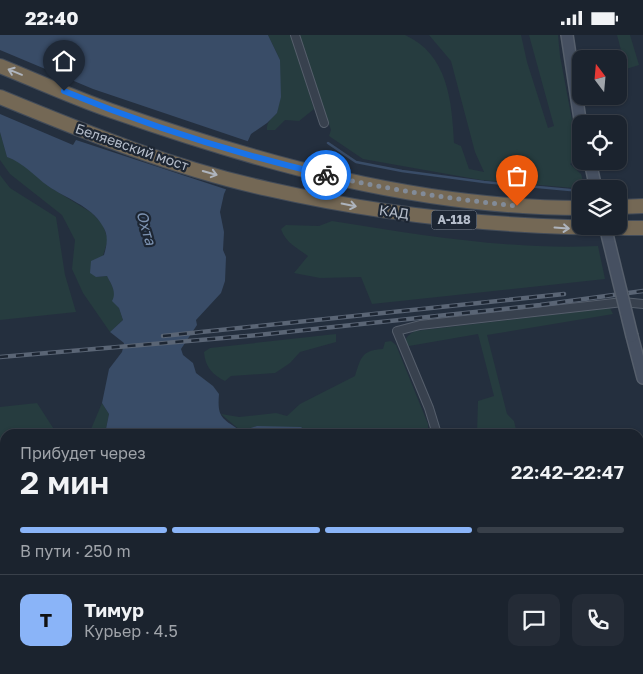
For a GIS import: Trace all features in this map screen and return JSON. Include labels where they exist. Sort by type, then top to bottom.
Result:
[{"type":"highway","name":"Беляевский мост","points":[[0,66],[112,111],[276,163]]},
{"type":"highway","name":"Беляевский мост","points":[[0,97],[76,129],[164,159],[266,189]]},
{"type":"highway","name":"КАД","points":[[276,163],[365,185],[460,200],[517,206],[572,208]]},
{"type":"highway","name":"КАД","points":[[266,189],[362,208],[456,220],[575,228],[643,228]]},
{"type":"highway","points":[[627,207],[643,206]]},
{"type":"street","points":[[295,35],[324,123]]},
{"type":"street","points":[[567,35],[579,115]]},
{"type":"street","points":[[607,235],[643,379]]},
{"type":"street","points":[[435,429],[397,331],[420,325],[623,302],[643,304]]},
{"type":"green space","points":[[268,35],[291,35],[314,109],[299,121],[285,120],[275,130],[267,130],[267,125],[277,113],[280,60]]},
{"type":"green space","points":[[299,35],[405,35],[419,43],[431,54],[445,81],[452,111],[454,143],[461,146],[469,169],[484,172],[475,152],[451,61],[429,35],[521,35],[527,62],[548,128],[554,126],[529,35],[558,35],[572,120],[572,162],[570,164],[572,170],[577,170],[581,174],[583,180],[572,180],[572,188],[481,180],[363,159],[329,136],[331,130]]},
{"type":"green space","points":[[617,35],[630,35],[639,65],[628,68],[628,50],[621,50]]},
{"type":"green space","points":[[0,132],[7,157],[20,162],[48,186],[92,213],[103,225],[108,240],[96,277],[107,276],[114,291],[113,301],[119,308],[123,320],[110,332],[83,293],[72,269],[75,240],[62,215],[10,174],[0,160]]},
{"type":"green space","points":[[0,175],[10,188],[56,217],[65,275],[76,312],[0,320]]},
{"type":"green space","points":[[332,221],[497,244],[564,247],[598,246],[605,279],[372,304],[361,277],[320,278],[294,273],[308,256],[288,241],[281,229],[286,225],[319,226]]},
{"type":"green space","points":[[610,308],[613,314],[487,335],[507,414],[514,421],[516,429],[477,429],[478,401],[494,396],[478,334],[409,346],[406,344],[407,337],[415,331]]},
{"type":"green space","points":[[336,334],[336,342],[300,352],[290,363],[275,373],[231,376],[225,381],[210,370],[204,352],[210,348]]},
{"type":"green space","points":[[391,341],[396,345],[428,424],[428,429],[281,429],[257,426],[239,429],[221,414],[239,417],[276,413],[287,416],[300,404],[355,376],[363,356],[371,351],[383,349],[385,342]]},
{"type":"green space","points":[[37,403],[54,429],[0,429],[0,407]]},
{"type":"green space","points":[[102,403],[109,414],[106,429],[91,429]]},
{"type":"water","name":"Охта","points":[[0,35],[268,35],[280,60],[281,97],[277,113],[251,134],[224,194],[220,212],[224,232],[223,250],[226,257],[225,281],[221,293],[196,320],[197,325],[181,349],[183,355],[193,363],[196,373],[213,386],[219,394],[219,408],[222,417],[238,429],[106,429],[109,414],[102,403],[109,369],[122,352],[124,343],[110,332],[123,320],[119,308],[112,301],[114,291],[112,285],[107,276],[96,277],[90,273],[91,261],[104,255],[107,243],[106,232],[97,218],[91,213],[48,186],[19,163],[7,157],[0,132]]},
{"type":"water","points":[[257,426],[301,427],[303,429],[247,429]]},
{"type":"pier","points":[[0,50],[93,89],[250,142],[228,190],[76,140],[73,145],[0,114]]},
{"type":"waterway","points":[[328,143],[356,162],[402,171],[484,182],[572,190]]},
{"type":"railway","points":[[0,357],[258,335],[540,305],[643,291]]},
{"type":"railway","points":[[163,336],[564,294]]},
{"type":"way so far","points":[[326,175],[365,185],[460,200],[517,206]]},
{"type":"route","points":[[64,91],[112,111],[276,163],[326,175]]}]
